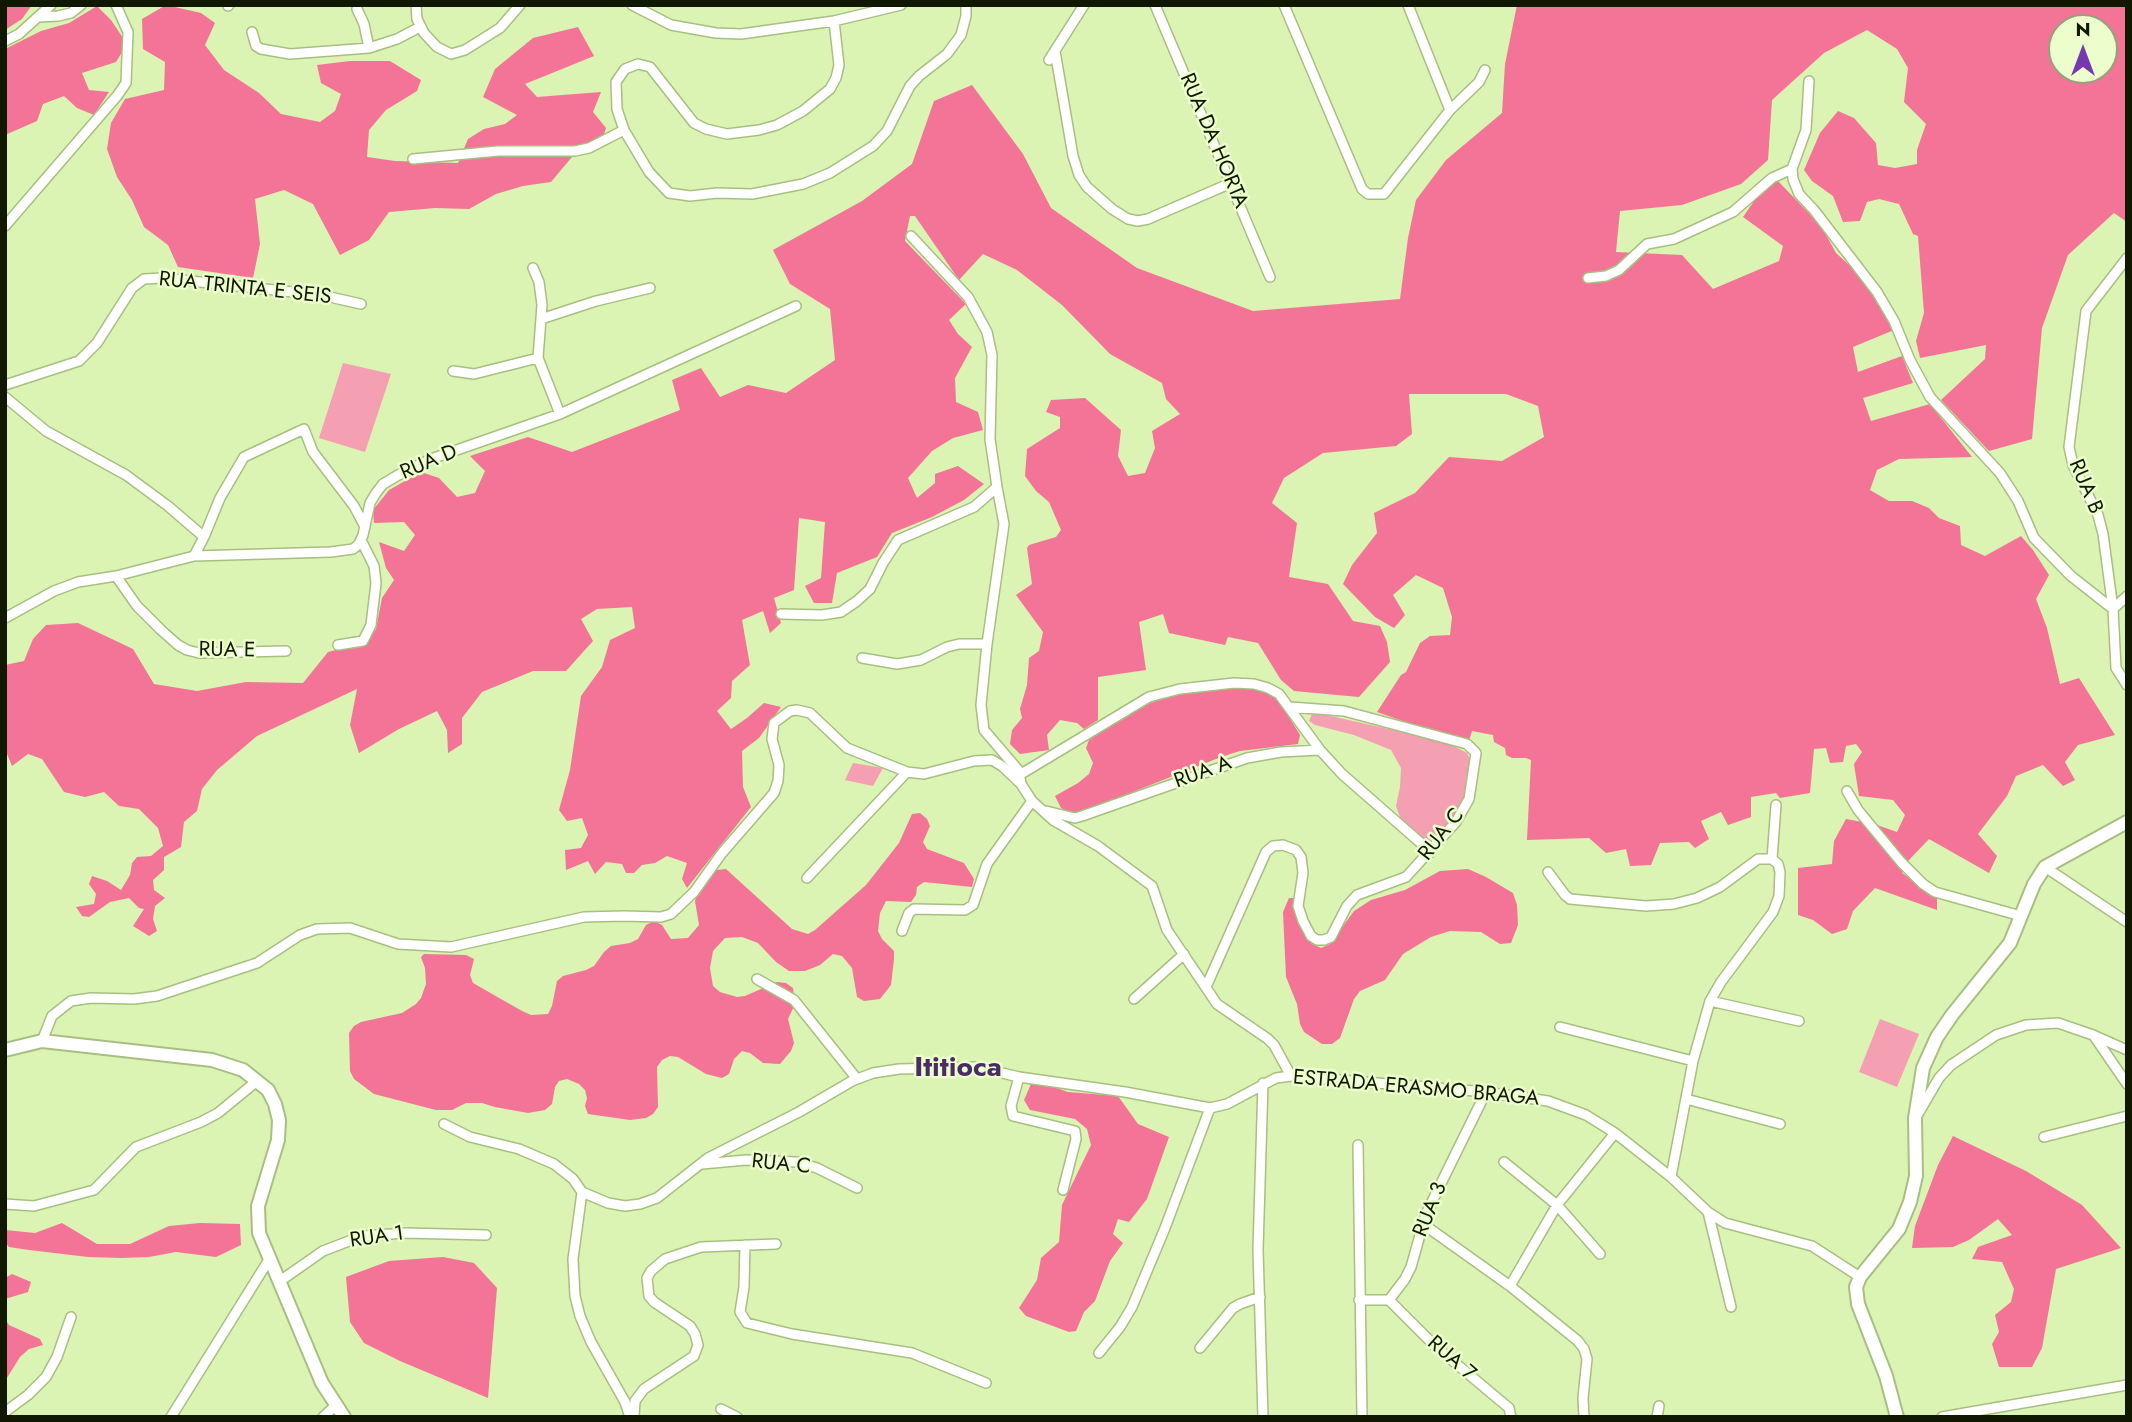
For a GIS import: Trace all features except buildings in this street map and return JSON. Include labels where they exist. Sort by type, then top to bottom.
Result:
[{"type":"street","points":[[5,41],[19,34],[51,5]]},
{"type":"street","points":[[39,18],[71,13],[81,5]]},
{"type":"street","points":[[5,226],[126,83],[129,39],[126,25],[116,5]]},
{"type":"street","points":[[416,5],[420,27],[443,52],[456,53],[500,28],[520,5]]},
{"type":"street","points":[[632,5],[671,25],[716,33],[741,34],[834,20],[901,5]]},
{"type":"street","points":[[834,20],[839,65],[830,89],[803,111],[777,125],[759,130],[744,133],[716,132],[694,122],[650,67],[638,64],[625,69],[617,82],[617,109],[624,130],[649,172],[669,193],[690,196],[717,193],[752,194],[803,184],[830,173],[873,146],[887,131],[911,86],[919,76],[947,54],[961,35],[966,5]]},
{"type":"street","points":[[1049,60],[1084,5]]},
{"type":"street","name":"RUA DA HORTA","points":[[1154,5],[1270,277]]},
{"type":"street","points":[[1284,5],[1362,190],[1368,194],[1384,194],[1450,110],[1479,82],[1485,70]]},
{"type":"street","points":[[1408,5],[1450,110]]},
{"type":"street","points":[[357,9],[364,24],[369,48]]},
{"type":"street","points":[[253,32],[256,46],[276,53],[369,48],[397,39],[420,27]]},
{"type":"street","points":[[1055,51],[1073,156],[1079,175],[1087,187],[1112,209],[1128,219],[1148,219],[1231,183]]},
{"type":"street","points":[[1808,81],[1806,130],[1792,169],[1799,194],[1877,292],[1894,321],[1910,360],[1930,397],[2012,489],[2029,530],[2040,545],[2071,576],[2113,609],[2127,596]]},
{"type":"street","points":[[413,159],[498,151],[575,150],[589,148],[624,130]]},
{"type":"street","points":[[1588,278],[1605,276],[1619,270],[1647,244],[1674,239],[1733,212],[1772,178],[1792,169]]},
{"type":"street","points":[[911,236],[968,297],[987,332],[993,368],[990,439],[1004,524],[981,705],[984,730],[1021,779],[1032,801],[1067,829],[1098,846],[1152,886],[1167,930],[1221,1009],[1274,1045],[1291,1076]]},
{"type":"street","name":"RUA B","points":[[2127,258],[2086,311],[2069,447],[2073,465],[2098,515],[2103,534],[2113,609],[2116,668],[2127,685]]},
{"type":"street","points":[[533,268],[539,282],[541,319],[538,358],[560,414]]},
{"type":"street","name":"RUA TRINTA E SEIS","points":[[5,385],[79,361],[97,343],[132,288],[144,279],[163,278],[321,295],[361,304]]},
{"type":"street","points":[[541,319],[596,301],[650,288]]},
{"type":"street","name":"RUA D","points":[[361,540],[370,503],[376,492],[383,484],[400,474],[430,459],[560,414],[796,306]]},
{"type":"street","points":[[453,370],[474,374],[538,358]]},
{"type":"street","points":[[5,397],[47,431],[126,475],[204,537]]},
{"type":"street","points":[[194,556],[225,488],[244,457],[304,429],[313,452],[336,480],[365,527]]},
{"type":"street","points":[[781,614],[822,615],[841,612],[870,589],[898,540],[974,507],[997,487]]},
{"type":"street","points":[[5,618],[54,591],[78,582],[116,576],[194,556],[345,551],[353,549],[361,540],[374,566],[375,604],[372,625],[363,641],[338,645]]},
{"type":"street","name":"RUA E","points":[[116,576],[137,606],[177,645],[187,650],[199,653],[286,651]]},
{"type":"street","points":[[862,658],[897,664],[921,660],[959,644],[987,644]]},
{"type":"street","points":[[1021,779],[1131,708],[1163,692],[1234,683],[1254,684],[1279,694],[1320,750],[1342,774],[1431,852]]},
{"type":"street","name":"RUA C","points":[[1206,987],[1266,852],[1273,846],[1283,845],[1296,850],[1301,858],[1303,873],[1298,906],[1311,936],[1317,940],[1325,940],[1331,936],[1347,906],[1357,895],[1406,877],[1456,822],[1469,799],[1476,753],[1467,744],[1344,712],[1290,707]]},
{"type":"street","points":[[42,1041],[52,1016],[71,1001],[157,996],[257,963],[300,935],[317,929],[349,928],[398,944],[451,947],[584,917],[661,917],[671,914],[694,892],[722,853],[774,793],[779,765],[772,738],[774,723],[790,711],[810,713],[847,748],[907,772],[924,774],[974,761],[992,760],[1021,779]]},
{"type":"street","name":"RUA A","points":[[1042,810],[1075,818],[1247,758],[1281,752],[1320,750]]},
{"type":"street","points":[[807,878],[907,772]]},
{"type":"street","points":[[1847,790],[1858,810],[1900,862],[1923,884],[1935,892],[2021,916]]},
{"type":"street","points":[[902,931],[909,913],[914,909],[965,910],[973,905],[987,864],[997,846],[1032,801]]},
{"type":"street","points":[[1772,859],[1776,805]]},
{"type":"street","points":[[1897,1417],[1886,1376],[1858,1304],[1856,1287],[1860,1277],[1899,1229],[1910,1202],[1916,1175],[1915,1118],[1923,1069],[1937,1037],[1952,1015],[2001,956],[2034,884],[2045,867],[2127,822]]},
{"type":"street","points":[[1548,872],[1570,899],[1646,906],[1674,904],[1697,898],[1720,887],[1758,859],[1772,859],[1778,863],[1779,896],[1773,912],[1710,1001],[1693,1061],[1671,1177]]},
{"type":"street","points":[[2045,867],[2127,922]]},
{"type":"street","points":[[1134,999],[1184,954]]},
{"type":"street","points":[[757,979],[794,1000],[857,1079]]},
{"type":"street","points":[[1710,1001],[1799,1021]]},
{"type":"street","points":[[1915,1118],[1939,1078],[1951,1065],[1996,1035],[2026,1025],[2058,1023],[2127,1050]]},
{"type":"street","points":[[1560,1027],[1693,1061]]},
{"type":"street","points":[[2093,1035],[2127,1084]]},
{"type":"street","points":[[5,1050],[42,1041],[212,1060],[243,1070],[257,1081],[271,1097],[279,1120],[274,1161],[258,1206],[259,1233],[309,1354],[335,1406],[344,1417]]},
{"type":"street","points":[[444,1124],[470,1137],[519,1149],[554,1164],[573,1179],[582,1192],[608,1203],[625,1206],[657,1198],[708,1158],[873,1073],[942,1066],[977,1067],[1019,1077],[1125,1092],[1210,1108],[1132,1307],[1099,1353]]},
{"type":"street","name":"ESTRADA ERASMO BRAGA","points":[[1210,1108],[1227,1104],[1276,1078],[1291,1076],[1486,1092],[1548,1101],[1586,1115],[1615,1133],[1671,1177],[1708,1212],[1726,1223],[1812,1246],[1860,1277]]},
{"type":"street","points":[[1019,1077],[1011,1106],[1013,1116],[1075,1131],[1076,1139],[1063,1190]]},
{"type":"street","points":[[5,1204],[34,1206],[94,1190],[136,1147],[209,1117],[257,1081]]},
{"type":"street","points":[[1263,1417],[1258,1250],[1264,1083]]},
{"type":"street","name":"RUA 3","points":[[1389,1300],[1411,1267],[1423,1224],[1486,1092]]},
{"type":"street","points":[[1686,1099],[1780,1124]]},
{"type":"street","points":[[2044,1137],[2127,1116]]},
{"type":"street","points":[[1510,1286],[1557,1205],[1615,1133]]},
{"type":"street","points":[[1358,1145],[1362,1417]]},
{"type":"street","name":"RUA C","points":[[700,1164],[747,1160],[797,1163],[817,1168],[857,1188]]},
{"type":"street","points":[[1504,1162],[1557,1205],[1600,1254]]},
{"type":"street","points":[[582,1192],[574,1243],[575,1296],[580,1317],[591,1342],[632,1417]]},
{"type":"street","points":[[5,1197],[21,1206]]},
{"type":"street","points":[[1708,1212],[1731,1307]]},
{"type":"street","points":[[1423,1224],[1510,1286],[1578,1341],[1587,1359],[1584,1417]]},
{"type":"street","name":"RUA 1","points":[[280,1281],[323,1251],[362,1236],[406,1233],[486,1235]]},
{"type":"street","points":[[632,1417],[635,1401],[644,1389],[694,1356],[698,1345],[690,1326],[649,1296],[648,1278],[651,1272],[666,1259],[701,1247],[776,1244]]},
{"type":"street","points":[[745,1245],[744,1287],[740,1312],[747,1324],[912,1353],[986,1383]]},
{"type":"street","points":[[174,1416],[270,1258]]},
{"type":"street","points":[[1200,1348],[1234,1308],[1260,1297]]},
{"type":"street","points":[[1359,1300],[1389,1300]]},
{"type":"street","name":"RUA 7","points":[[1389,1300],[1443,1354],[1509,1408],[1511,1417]]},
{"type":"street","points":[[5,1412],[46,1377],[57,1357],[71,1317]]},
{"type":"street","points":[[1942,1417],[2127,1385]]},
{"type":"street","points":[[323,1417],[335,1406]]},
{"type":"street","points":[[1657,1417],[1659,1406]]},
{"type":"street","points":[[721,1409],[737,1417]]},
{"type":"shaded area","points":[[5,5],[32,5],[22,19],[5,30]]},
{"type":"shaded area","points":[[166,5],[201,13],[215,23],[205,45],[224,70],[259,93],[281,114],[320,122],[335,111],[341,94],[321,83],[317,65],[350,61],[390,61],[421,80],[417,91],[386,110],[369,130],[367,157],[395,161],[458,163],[468,139],[484,129],[505,124],[517,115],[483,97],[495,69],[533,38],[578,27],[594,56],[525,84],[537,97],[601,92],[593,112],[606,128],[603,138],[577,151],[551,182],[496,194],[469,209],[435,208],[389,212],[369,240],[340,255],[313,204],[284,190],[255,199],[260,244],[253,278],[178,267],[168,245],[144,227],[132,200],[117,177],[107,149],[111,123],[125,99],[164,90],[165,62],[143,49],[142,19]]},
{"type":"shaded area","points":[[1517,5],[2127,5],[2127,222],[2114,213],[2068,255],[2042,328],[2032,439],[1989,451],[1941,400],[1985,359],[1986,345],[1920,358],[1916,341],[1924,313],[1918,236],[1913,234],[1899,204],[1879,199],[1867,202],[1860,221],[1843,222],[1833,196],[1812,181],[1804,170],[1820,133],[1838,111],[1854,118],[1876,143],[1878,165],[1895,168],[1917,164],[1917,150],[1926,124],[1904,102],[1908,68],[1897,49],[1867,30],[1824,53],[1772,100],[1768,160],[1741,184],[1682,205],[1620,211],[1616,252],[1682,255],[1713,289],[1779,261],[1783,246],[1743,217],[1759,194],[1777,180],[1821,226],[1836,253],[1863,278],[1894,330],[1853,347],[1858,372],[1902,356],[1913,383],[1863,398],[1871,421],[1930,404],[1972,457],[1899,459],[1877,470],[1870,490],[1889,501],[1912,501],[1929,508],[1939,518],[1960,526],[1961,545],[1985,556],[2021,536],[2049,575],[2036,599],[2047,628],[2060,684],[2079,678],[2115,735],[2078,745],[2065,762],[2075,780],[2063,786],[2043,765],[2016,776],[2007,796],[1978,834],[1997,856],[1989,873],[1929,839],[1909,860],[1902,873],[1937,897],[1937,910],[1875,888],[1853,911],[1847,929],[1832,934],[1813,920],[1798,915],[1798,868],[1832,864],[1834,841],[1846,819],[1897,832],[1905,815],[1893,800],[1859,796],[1854,764],[1862,752],[1856,744],[1846,746],[1843,762],[1830,763],[1826,748],[1814,749],[1810,793],[1780,798],[1776,793],[1751,797],[1751,817],[1728,825],[1721,812],[1701,821],[1709,839],[1695,848],[1689,842],[1660,843],[1651,865],[1630,866],[1626,849],[1606,853],[1589,838],[1527,840],[1531,760],[1506,755],[1505,748],[1494,742],[1493,735],[1472,731],[1468,744],[1377,712],[1401,675],[1406,672],[1420,643],[1430,636],[1450,635],[1452,617],[1443,588],[1416,575],[1393,595],[1405,615],[1394,628],[1375,617],[1343,584],[1352,565],[1377,533],[1374,513],[1415,493],[1449,457],[1502,461],[1544,437],[1538,406],[1506,394],[1409,394],[1412,434],[1396,446],[1323,453],[1284,478],[1272,503],[1297,523],[1289,577],[1328,584],[1353,621],[1380,626],[1387,642],[1390,662],[1359,697],[1294,691],[1281,680],[1258,643],[1228,637],[1225,645],[1169,633],[1163,614],[1139,622],[1146,670],[1098,677],[1098,720],[1084,729],[1077,723],[1060,720],[1047,735],[1049,750],[1020,754],[1010,744],[1012,730],[1022,718],[1020,709],[1027,685],[1029,658],[1039,651],[1043,632],[1016,595],[1032,584],[1027,548],[1029,545],[1056,537],[1061,530],[1049,502],[1025,476],[1027,449],[1060,428],[1060,417],[1046,412],[1051,400],[1085,398],[1121,430],[1118,456],[1128,476],[1145,473],[1155,448],[1152,431],[1180,414],[1166,399],[1162,383],[1110,354],[1062,305],[1017,270],[983,254],[959,280],[915,216],[910,216],[905,241],[966,304],[949,320],[958,334],[972,347],[955,378],[956,402],[978,412],[983,430],[953,438],[932,451],[908,478],[917,498],[935,483],[935,474],[958,466],[984,484],[964,500],[932,517],[892,533],[877,557],[837,573],[832,603],[814,603],[805,586],[821,578],[825,522],[799,518],[794,590],[774,598],[781,623],[770,633],[763,611],[742,620],[750,665],[732,681],[731,698],[717,711],[731,729],[764,703],[781,707],[759,738],[742,751],[743,787],[751,807],[687,888],[682,879],[687,863],[667,856],[655,863],[642,865],[634,873],[626,873],[622,864],[606,862],[595,874],[588,861],[566,870],[565,850],[581,848],[588,835],[582,818],[567,821],[559,810],[570,770],[581,696],[602,667],[610,640],[635,628],[632,607],[597,609],[581,619],[593,641],[566,671],[533,671],[482,692],[462,718],[462,744],[448,753],[447,730],[437,711],[399,729],[359,753],[350,725],[357,689],[257,736],[217,770],[202,789],[197,811],[184,822],[181,847],[164,857],[164,870],[153,880],[154,890],[165,898],[155,906],[153,919],[157,931],[149,936],[133,926],[144,909],[139,908],[129,898],[110,902],[89,917],[82,916],[76,907],[94,904],[96,894],[89,884],[92,876],[121,890],[137,857],[151,856],[163,846],[158,828],[139,809],[119,806],[104,792],[85,797],[64,792],[42,759],[28,754],[12,766],[5,749],[5,665],[24,661],[33,639],[46,625],[78,623],[133,649],[154,684],[197,691],[246,682],[303,683],[328,652],[364,643],[376,629],[382,598],[394,580],[386,568],[379,542],[404,551],[415,535],[404,522],[374,523],[373,510],[389,490],[421,472],[439,478],[457,497],[475,493],[485,471],[470,456],[528,437],[572,452],[680,410],[672,380],[701,368],[720,397],[748,385],[786,393],[835,360],[830,309],[790,284],[773,250],[862,201],[912,164],[934,101],[972,85],[1023,154],[1051,208],[1137,268],[1253,311],[1400,299],[1416,200],[1446,160],[1502,113],[1505,64]]},
{"type":"shaded area","points":[[97,6],[111,20],[127,44],[116,62],[82,73],[89,90],[109,92],[94,115],[77,108],[64,96],[43,104],[37,121],[5,135],[5,49],[41,31],[69,23]]},
{"type":"shaded area","points":[[343,363],[391,374],[365,452],[319,438]]},
{"type":"shaded area","points":[[1210,688],[1251,688],[1271,693],[1300,735],[1298,744],[1240,751],[1090,809],[1072,813],[1061,808],[1055,796],[1089,774],[1093,763],[1086,748],[1089,740],[1133,709],[1171,696]]},
{"type":"shaded area","points":[[1313,712],[1446,742],[1467,753],[1473,765],[1473,786],[1457,818],[1434,841],[1423,841],[1403,825],[1396,806],[1401,768],[1391,750],[1354,735],[1315,725],[1309,721]]},
{"type":"shaded area","points":[[853,763],[883,768],[873,786],[845,780]]},
{"type":"shaded area","points":[[920,813],[930,826],[923,842],[927,849],[964,863],[974,879],[972,887],[924,882],[917,887],[911,902],[886,901],[880,913],[878,931],[894,951],[894,959],[891,985],[880,999],[864,1001],[857,997],[852,968],[842,956],[833,954],[820,965],[805,971],[789,971],[758,943],[742,937],[725,938],[713,951],[710,968],[713,986],[720,992],[737,997],[745,996],[777,982],[786,983],[793,988],[795,1004],[788,1019],[794,1043],[780,1064],[763,1063],[750,1053],[742,1051],[734,1059],[729,1074],[722,1078],[706,1074],[678,1057],[670,1056],[662,1060],[657,1067],[658,1107],[646,1118],[630,1120],[588,1114],[585,1090],[567,1079],[559,1081],[552,1104],[545,1110],[528,1113],[482,1103],[466,1103],[452,1110],[436,1110],[374,1094],[354,1079],[350,1071],[349,1033],[361,1022],[402,1013],[416,1004],[426,984],[421,957],[424,954],[466,955],[474,959],[470,975],[473,983],[531,1015],[548,1014],[557,981],[563,976],[594,966],[611,946],[638,939],[646,925],[654,921],[662,925],[671,939],[688,938],[699,925],[695,901],[697,895],[710,874],[717,870],[726,869],[792,929],[808,934],[866,885],[899,843],[912,814]]},
{"type":"shaded area","points":[[1468,869],[1513,893],[1518,925],[1511,943],[1500,944],[1481,932],[1450,931],[1431,937],[1403,954],[1385,980],[1360,991],[1354,999],[1340,1038],[1332,1044],[1322,1044],[1304,1032],[1286,977],[1283,912],[1289,898],[1293,898],[1306,936],[1312,944],[1321,948],[1330,944],[1354,911],[1371,900],[1405,890],[1440,871]]},
{"type":"shaded area","points":[[1880,1019],[1919,1034],[1897,1087],[1859,1072]]},
{"type":"shaded area","points":[[1040,1082],[1068,1092],[1118,1096],[1138,1124],[1169,1137],[1147,1199],[1129,1222],[1118,1219],[1113,1234],[1123,1243],[1110,1261],[1095,1301],[1084,1312],[1076,1331],[1069,1332],[1026,1316],[1019,1308],[1037,1280],[1041,1258],[1059,1242],[1062,1205],[1091,1145],[1087,1129],[1075,1119],[1030,1110],[1024,1100],[1031,1084]]},
{"type":"shaded area","points":[[1953,1136],[2026,1171],[2082,1205],[2121,1248],[2056,1269],[2042,1348],[2032,1367],[1999,1367],[1992,1344],[1999,1332],[1995,1315],[2011,1302],[2014,1289],[2002,1262],[1972,1259],[1978,1247],[2012,1235],[1998,1219],[1969,1240],[1953,1247],[1912,1248],[1915,1226],[1938,1165]]},
{"type":"shaded area","points":[[62,1223],[97,1244],[130,1244],[169,1226],[200,1223],[240,1224],[241,1245],[216,1257],[176,1252],[121,1258],[29,1250],[9,1247],[5,1242],[5,1230],[35,1233]]},
{"type":"shaded area","points":[[443,1257],[474,1263],[497,1288],[488,1398],[364,1343],[350,1322],[346,1277],[389,1261]]},
{"type":"shaded area","points":[[12,1274],[31,1282],[28,1292],[5,1299],[5,1278]]},
{"type":"shaded area","points":[[5,1319],[9,1325],[40,1339],[43,1345],[29,1349],[20,1357],[5,1381]]},
{"type":"district","name":"Ititioca","points":[[958,1069]]}]
